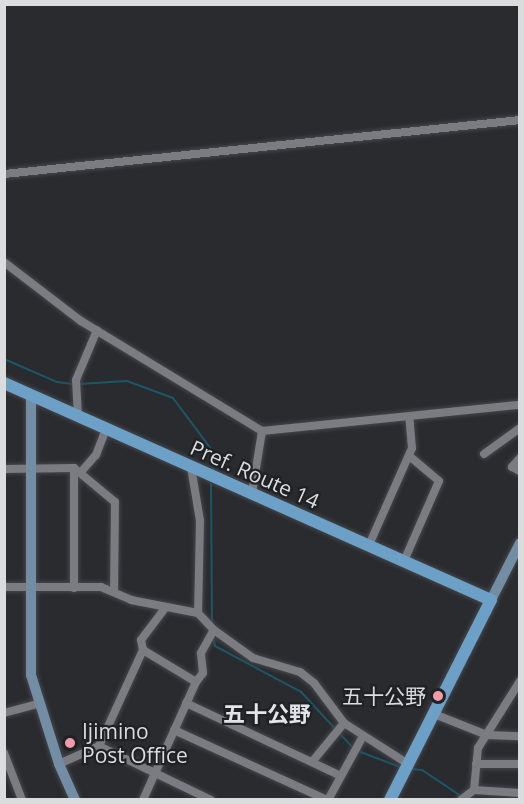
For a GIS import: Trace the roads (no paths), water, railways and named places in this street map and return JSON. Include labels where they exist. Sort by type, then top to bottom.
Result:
[{"type":"main road","name":"Pref. Route 14","points":[[4,383],[491,600]]},
{"type":"main road","points":[[390,800],[491,600]]},
{"type":"street","points":[[4,174],[519,120]]},
{"type":"street","points":[[4,262],[98,330],[262,431],[519,405]]},
{"type":"street","points":[[78,417],[76,380],[98,330]]},
{"type":"street","points":[[31,396],[29,588],[31,675],[38,704],[59,764],[75,800]]},
{"type":"street","points":[[369,546],[412,448],[409,416]]},
{"type":"street","points":[[484,454],[519,428]]},
{"type":"street","points":[[4,469],[78,470],[96,455],[106,429]]},
{"type":"street","points":[[252,493],[262,431]]},
{"type":"street","points":[[404,561],[439,481],[409,456]]},
{"type":"street","points":[[519,458],[512,467],[519,471]]},
{"type":"street","points":[[191,467],[200,521],[198,613]]},
{"type":"street","points":[[74,588],[78,470]]},
{"type":"street","points":[[78,470],[115,501],[114,591]]},
{"type":"street","points":[[491,600],[519,543]]},
{"type":"street","points":[[4,587],[101,587],[165,608],[174,606],[198,613],[214,630],[253,658],[300,672],[314,683],[344,723],[362,738],[408,764]]},
{"type":"street","points":[[59,764],[99,746],[143,650],[141,640],[165,608]]},
{"type":"street","points":[[143,800],[196,682],[203,673],[201,653],[214,630]]},
{"type":"street","points":[[143,650],[196,682]]},
{"type":"street","points":[[472,794],[478,748],[519,681]]},
{"type":"street","points":[[4,713],[38,704]]},
{"type":"street","points":[[186,704],[341,776]]},
{"type":"street","points":[[434,714],[487,735],[519,736]]},
{"type":"street","points":[[312,762],[344,723]]},
{"type":"street","points":[[174,730],[327,800],[362,738]]},
{"type":"street","points":[[99,746],[211,800]]},
{"type":"street","points":[[4,753],[22,800]]},
{"type":"street","points":[[476,764],[519,764]]},
{"type":"street","points":[[461,800],[472,794],[519,793]]},
{"type":"waterway","points":[[4,359],[57,382],[73,384]]},
{"type":"waterway","points":[[79,384],[127,381],[173,398],[214,453],[213,470]]},
{"type":"waterway","points":[[211,482],[212,626]]},
{"type":"waterway","points":[[213,637],[215,646],[301,692],[353,748]]},
{"type":"waterway","points":[[358,751],[400,767]]},
{"type":"waterway","points":[[412,769],[422,770],[461,796]]},
{"type":"place","name":"五十公野","points":[[438,696]]},
{"type":"place","name":"Ijimino Post Office","points":[[70,743]]},
{"type":"district","name":"五十公野","points":[[267,714]]}]
